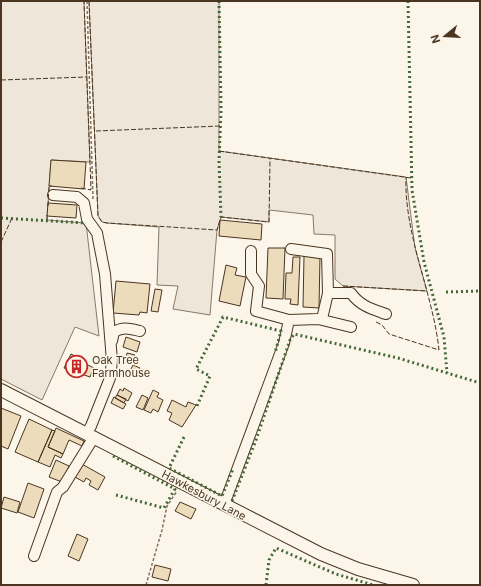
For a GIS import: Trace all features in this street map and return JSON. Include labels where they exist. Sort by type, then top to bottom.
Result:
[{"type":"main road","name":"Hawkesbury Lane","points":[[1,390],[321,554],[358,570],[413,585]]},
{"type":"lane","points":[[34,556],[57,492],[63,487],[90,436],[91,426],[110,378],[112,361],[112,341],[105,274],[97,233],[87,219],[84,202],[77,197],[53,195]]},
{"type":"lane","points":[[291,249],[327,254],[328,293],[322,320]]},
{"type":"lane","points":[[251,251],[251,274],[259,286],[256,311],[289,320],[322,320],[351,327]]},
{"type":"lane","points":[[328,293],[351,293],[356,301],[386,314]]},
{"type":"lane","points":[[224,505],[284,343],[289,320]]},
{"type":"lane","points":[[112,341],[114,332],[119,329],[128,328],[140,331]]},
{"type":"path","points":[[87,1],[93,202]]},
{"type":"path","points":[[146,585],[162,530],[167,506],[182,483]]},
{"type":"shaded area","points":[[1,1],[84,1],[90,162],[51,160],[47,220],[86,223],[99,336],[75,327],[42,400],[1,379]]},
{"type":"shaded area","points":[[89,1],[219,1],[219,151],[406,177],[415,248],[427,291],[343,286],[335,279],[335,235],[314,234],[313,215],[269,210],[269,222],[221,217],[217,230],[210,315],[173,309],[178,286],[157,285],[159,227],[107,223],[102,222],[98,216]]},
{"type":"building","points":[[51,160],[86,162],[84,189],[49,186]]},
{"type":"building","points":[[48,203],[77,205],[76,218],[47,216]]},
{"type":"building","points":[[220,220],[262,224],[261,240],[219,236]]},
{"type":"building","points":[[268,248],[285,248],[283,299],[266,298]]},
{"type":"building","points":[[304,256],[320,256],[319,308],[303,307]]},
{"type":"building","points":[[293,257],[300,257],[298,305],[290,304],[291,299],[285,299],[286,273],[292,273]]},
{"type":"building","points":[[226,265],[237,268],[235,275],[246,277],[240,306],[219,301]]},
{"type":"building","points":[[116,281],[150,284],[147,313],[140,312],[139,315],[113,313]]},
{"type":"building","points":[[155,289],[162,290],[158,312],[151,311]]},
{"type":"building","points":[[126,337],[140,342],[137,352],[123,347]]},
{"type":"building","points":[[127,353],[135,355],[133,359],[126,357]]},
{"type":"building","name":"Oak Tree Farmhouse","points":[[71,354],[85,361],[84,363],[94,368],[90,377],[64,368]]},
{"type":"building","points":[[133,365],[140,368],[138,372],[131,369]]},
{"type":"building","points":[[124,388],[132,393],[128,401],[117,395],[120,389],[123,391]]},
{"type":"building","points":[[153,390],[159,393],[157,397],[163,400],[158,412],[153,409],[151,413],[144,410]]},
{"type":"building","points":[[117,395],[126,399],[124,403],[115,398]]},
{"type":"building","points":[[142,395],[148,398],[143,410],[136,407]]},
{"type":"building","points":[[114,397],[126,404],[123,409],[111,403]]},
{"type":"building","points":[[172,400],[186,407],[188,402],[196,405],[182,427],[169,420],[172,413],[167,411]]},
{"type":"building","points":[[1,408],[21,416],[8,449],[1,446]]},
{"type":"building","points":[[29,419],[52,430],[38,462],[15,452]]},
{"type":"building","points":[[56,428],[84,441],[82,446],[69,440],[63,454],[48,447]]},
{"type":"building","points":[[52,430],[55,431],[48,447],[63,454],[61,458],[55,455],[50,467],[38,462]]},
{"type":"building","points":[[56,460],[69,466],[62,482],[49,477]]},
{"type":"building","points":[[80,463],[105,477],[98,490],[89,485],[91,481],[86,478],[84,482],[73,476]]},
{"type":"building","points":[[28,483],[44,489],[34,518],[18,512]]},
{"type":"building","points":[[4,497],[20,502],[17,513],[1,508]]},
{"type":"building","points":[[180,502],[196,509],[191,519],[175,511]]},
{"type":"building","points":[[77,534],[88,539],[79,561],[68,556]]},
{"type":"building","points":[[155,565],[171,569],[168,581],[152,577]]},
{"type":"hedge","points":[[219,1],[221,110],[219,161],[221,217]]},
{"type":"hedge","points":[[408,1],[412,190],[424,262],[444,337],[447,373]]},
{"type":"hedge","points":[[1,218],[86,223]]},
{"type":"hedge","points":[[446,292],[480,291]]},
{"type":"hedge","points":[[197,406],[210,376],[196,369],[223,317],[281,331],[275,353]]},
{"type":"hedge","points":[[232,501],[256,440],[290,340],[294,334],[398,358],[480,383]]},
{"type":"hedge","points":[[184,437],[169,468],[222,496],[233,469]]},
{"type":"hedge","points":[[113,456],[175,489],[164,508],[116,495]]},
{"type":"hedge","points":[[266,585],[269,560],[276,548],[336,574],[373,585]]},
{"type":"fence","points":[[81,188],[91,190],[84,1]]},
{"type":"fence","points":[[89,1],[98,216],[102,222],[217,230],[221,217],[269,222],[270,159]]},
{"type":"fence","points":[[1,80],[86,77]]},
{"type":"fence","points":[[96,131],[220,126]]},
{"type":"fence","points":[[219,151],[411,178]]},
{"type":"fence","points":[[376,322],[382,325],[389,334],[439,350],[431,307],[409,220],[406,177]]},
{"type":"fence","points":[[48,206],[49,186],[52,186]]},
{"type":"fence","points":[[47,214],[47,220]]},
{"type":"fence","points":[[1,242],[12,218]]},
{"type":"fence","points":[[343,286],[427,291]]},
{"type":"place","name":"Oak Tree Farmhouse","points":[[77,366]]}]
